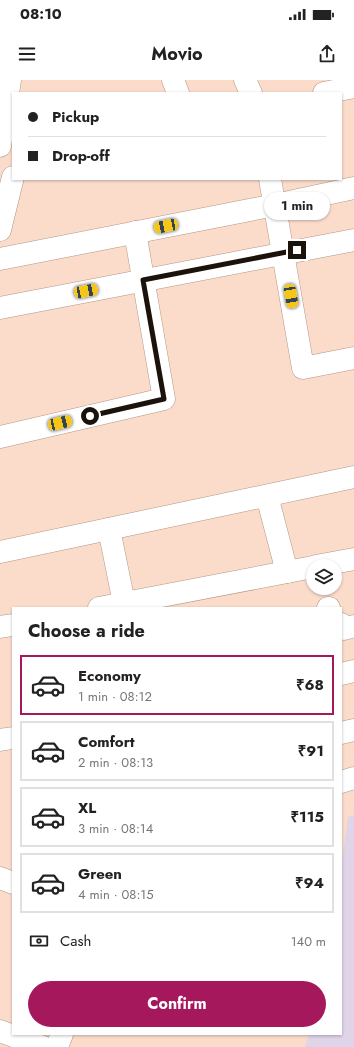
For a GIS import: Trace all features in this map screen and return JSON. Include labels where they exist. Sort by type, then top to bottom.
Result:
[{"type":"street","points":[[0,146],[10,80]]},
{"type":"street","points":[[173,80],[178,92]]},
{"type":"street","points":[[245,80],[251,92]]},
{"type":"street","points":[[329,92],[354,87]]},
{"type":"street","points":[[0,152],[12,156]]},
{"type":"street","points":[[0,230],[12,180]]},
{"type":"street","points":[[270,180],[303,368],[354,358]]},
{"type":"street","points":[[0,258],[275,205],[354,188]]},
{"type":"street","points":[[0,437],[164,399],[135,232]]},
{"type":"street","points":[[0,308],[354,240]]},
{"type":"street","points":[[0,552],[354,477]]},
{"type":"street","points":[[267,496],[287,572]]},
{"type":"street","points":[[109,529],[125,606]]},
{"type":"street","points":[[342,561],[354,559]]},
{"type":"street","points":[[112,607],[125,606],[306,568]]},
{"type":"street","points":[[0,627],[12,625]]},
{"type":"street","points":[[342,626],[344,629],[354,626]]},
{"type":"street","points":[[342,674],[354,671]]},
{"type":"street","points":[[342,733],[354,730]]},
{"type":"street","points":[[0,740],[12,738]]},
{"type":"street","points":[[342,782],[354,778]]},
{"type":"street","points":[[0,878],[12,883]]},
{"type":"street","points":[[0,1031],[43,1047]]},
{"type":"street","points":[[57,1047],[62,1035]]},
{"type":"shaded area","points":[[354,815],[354,1047],[305,1047],[309,1035],[342,1035],[342,860],[348,817]]},
{"type":"route","points":[[90,416],[164,399],[143,280],[297,250]]}]
